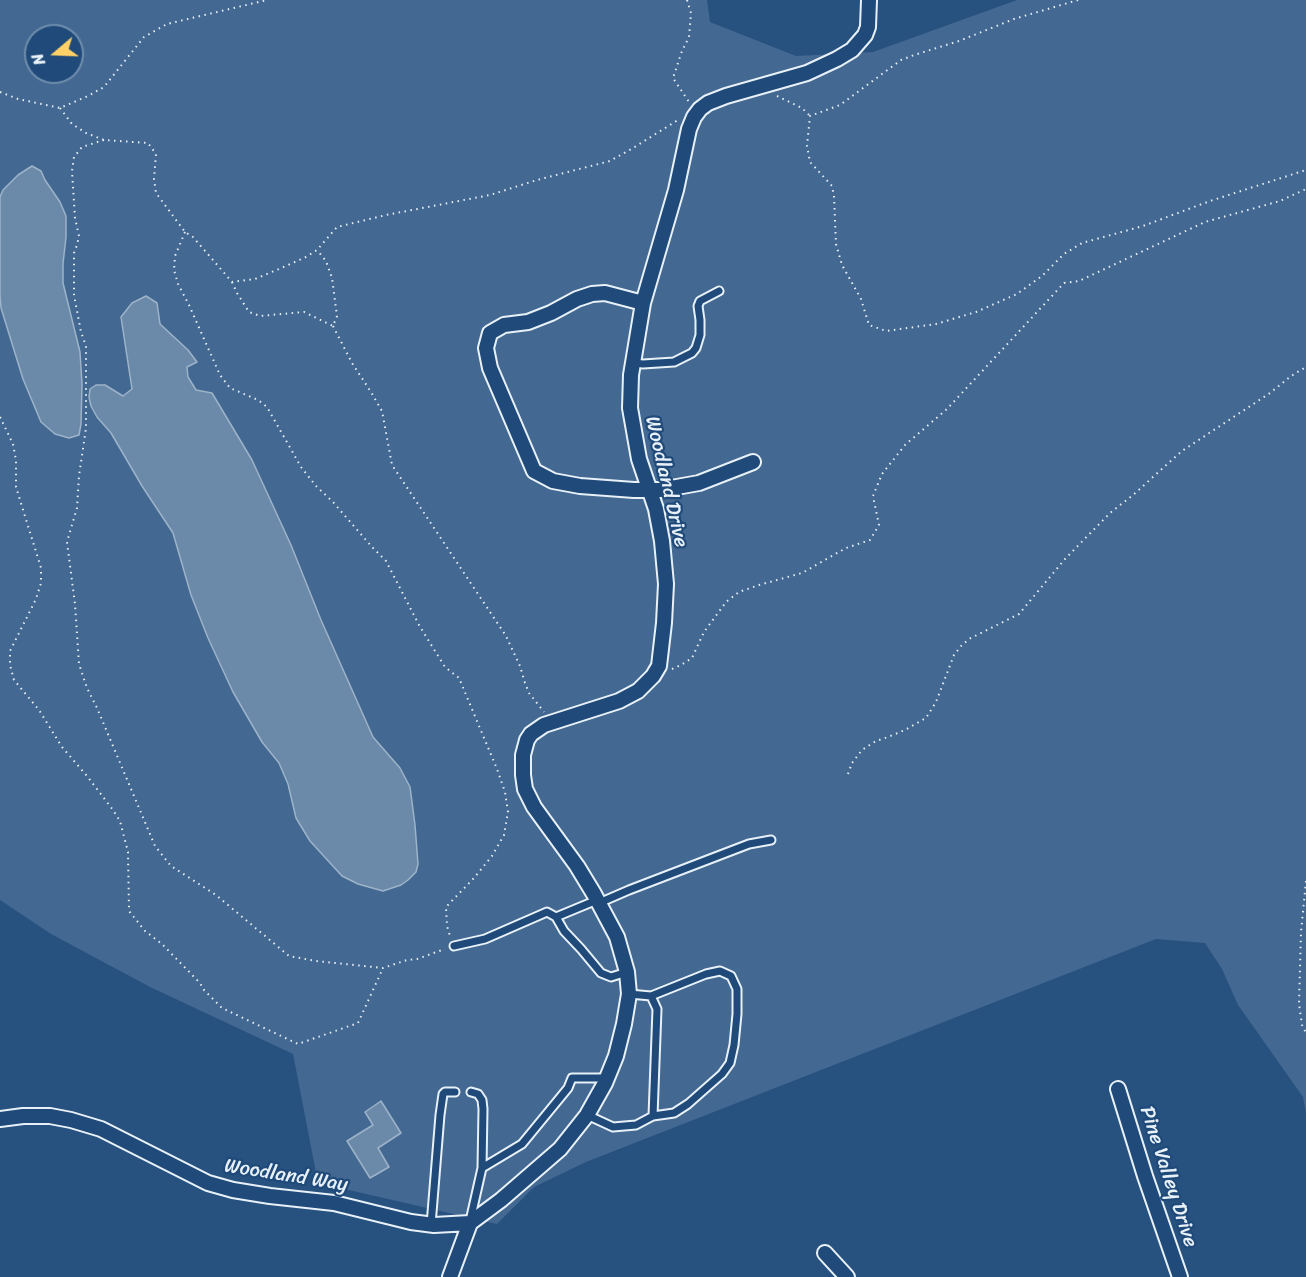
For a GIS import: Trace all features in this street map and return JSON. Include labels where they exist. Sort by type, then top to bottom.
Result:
[{"type":"street","name":"Woodland Drive","points":[[653,676],[659,666],[666,584],[662,540],[656,509],[639,459],[630,408],[631,375],[643,303],[676,190],[689,129],[700,109],[708,104],[726,96],[807,73],[852,50],[865,35],[868,27],[869,0]]},
{"type":"street","points":[[643,303],[605,293],[592,294],[528,322],[504,325],[490,333],[486,348],[490,368],[534,471],[554,481],[580,486],[650,490],[699,483],[753,462]]},
{"type":"street","points":[[450,1277],[470,1223],[501,1200],[560,1149],[587,1115],[616,1056],[629,994],[627,972],[617,937],[577,867],[534,807],[525,789],[523,754],[527,740],[531,734],[544,725],[619,701],[638,691],[653,676]]},
{"type":"street","name":"Pine Valley Drive","points":[[1118,1089],[1179,1277]]},
{"type":"street","name":"Woodland Way","points":[[0,1119],[50,1116],[71,1120],[100,1129],[208,1183],[233,1190],[334,1203],[431,1225],[470,1223]]},
{"type":"street","points":[[825,1253],[847,1277]]},
{"type":"lane","points":[[633,363],[674,362],[692,353],[700,335],[698,306],[700,301],[718,291]]},
{"type":"lane","points":[[556,917],[749,844],[771,840]]},
{"type":"lane","points":[[454,946],[485,939],[547,912],[556,917],[564,931],[601,973],[611,977],[627,972]]},
{"type":"lane","points":[[587,1115],[614,1127],[636,1125],[653,1116],[674,1113],[688,1104],[722,1074],[730,1062],[737,1014],[737,989],[731,976],[720,971],[706,974],[651,996],[629,994]]},
{"type":"lane","points":[[651,996],[657,1009],[653,1116]]},
{"type":"lane","points":[[482,1168],[522,1144],[568,1088],[572,1078],[607,1078]]},
{"type":"lane","points":[[431,1225],[443,1095],[445,1092],[455,1092]]},
{"type":"lane","points":[[470,1223],[482,1168],[483,1109],[482,1100],[478,1094],[471,1092]]},
{"type":"path","points":[[0,92],[18,99],[60,108],[104,87],[144,37],[167,24],[267,0]]},
{"type":"path","points":[[687,0],[691,13],[689,37],[673,78],[691,105]]},
{"type":"path","points":[[810,116],[840,105],[901,60],[914,54],[959,41],[1014,19],[1078,0]]},
{"type":"path","points":[[774,83],[777,96],[802,108],[810,116]]},
{"type":"path","points":[[60,108],[72,124],[86,133],[104,140],[147,143],[156,154],[154,179],[156,193],[185,232],[193,237],[232,282],[249,312],[260,316],[304,312],[333,326],[352,363],[382,411],[392,465],[506,636],[529,693],[552,723]]},
{"type":"path","points":[[810,116],[807,146],[810,162],[832,186],[836,244],[842,265],[861,299],[868,325],[886,331],[936,324],[976,312],[1017,294],[1042,276],[1064,254],[1082,243],[1143,226],[1221,197],[1306,170]]},
{"type":"path","points":[[232,282],[255,279],[306,257],[317,250],[337,227],[490,195],[610,161],[678,120]]},
{"type":"path","points":[[104,140],[82,147],[74,157],[72,171],[75,218],[79,236],[74,253],[74,295],[86,346],[86,428],[77,508],[67,542],[75,604],[79,664],[87,688],[155,846],[171,866],[216,895],[289,956],[383,968],[417,959],[454,946],[447,926],[446,907],[492,856],[504,835],[508,812],[505,792],[459,678],[445,667],[435,651],[386,561],[301,467],[267,407],[258,400],[230,388],[220,375],[178,284],[174,270],[176,256],[185,232]]},
{"type":"path","points":[[653,676],[692,658],[704,632],[726,602],[739,592],[802,573],[846,548],[870,540],[879,525],[873,496],[882,474],[905,445],[947,409],[1064,283],[1079,281],[1205,222],[1280,201],[1306,189]]},
{"type":"path","points":[[317,250],[326,261],[332,278],[337,316],[333,326]]},
{"type":"path","points":[[848,774],[852,763],[862,750],[926,718],[936,702],[954,655],[961,646],[969,639],[1019,614],[1065,559],[1110,513],[1182,451],[1306,368]]},
{"type":"path","points":[[0,417],[13,444],[16,460],[16,487],[40,568],[41,583],[36,599],[10,651],[10,665],[14,680],[39,710],[62,747],[87,776],[120,822],[128,852],[129,911],[145,931],[162,944],[222,1008],[298,1044],[358,1023],[383,968]]},
{"type":"path","points":[[1306,881],[1301,932],[1299,1004],[1302,1025],[1306,1033]]},
{"type":"shaded area","points":[[0,0],[707,0],[710,22],[796,56],[873,52],[1017,0],[1306,0],[1306,1113],[1303,1097],[1238,1005],[1222,969],[1205,943],[1156,939],[586,1162],[534,1187],[497,1224],[318,1183],[293,1054],[150,987],[51,934],[0,900]]},
{"type":"shaded area","points":[[32,166],[41,171],[66,216],[63,283],[80,352],[82,384],[79,435],[69,438],[55,434],[41,422],[23,379],[1,308],[0,197],[3,190],[18,175]]},
{"type":"shaded area","points":[[146,296],[157,303],[160,324],[188,350],[197,362],[187,367],[188,377],[196,390],[212,393],[252,460],[373,737],[400,768],[410,787],[418,864],[416,872],[401,885],[383,891],[358,884],[342,876],[310,841],[296,818],[288,784],[279,763],[262,742],[233,692],[208,638],[191,595],[173,533],[111,433],[91,406],[90,389],[96,385],[105,385],[123,396],[132,389],[121,317],[132,303]]},
{"type":"shaded area","points":[[381,1101],[401,1133],[378,1148],[389,1167],[370,1178],[347,1141],[373,1125],[365,1112]]}]
